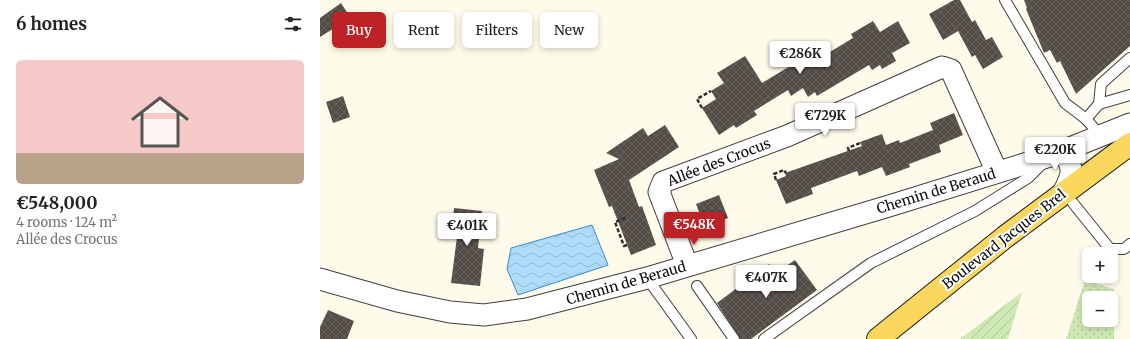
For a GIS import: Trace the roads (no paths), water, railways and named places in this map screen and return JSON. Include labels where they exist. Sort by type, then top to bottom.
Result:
[{"type":"main road","name":"Boulevard Jacques Brel","points":[[1068,197],[1130,144]]},
{"type":"main road","name":"Boulevard Jacques Brel","points":[[878,339],[1005,237],[1068,197],[1130,162]]},
{"type":"street","name":"Allée des Crocus","points":[[687,265],[659,192],[663,182],[787,136],[942,68],[951,70],[997,172]]},
{"type":"street","name":"Chemin de Beraud","points":[[320,279],[397,301],[450,312],[484,315],[527,310],[647,278],[889,206],[1057,153],[1130,124]]},
{"type":"street","points":[[1057,153],[1072,168],[1068,197]]},
{"type":"lane","points":[[1005,0],[1065,103],[1086,119],[1100,135]]},
{"type":"lane","points":[[1100,104],[1101,84],[1130,58]]},
{"type":"lane","points":[[1086,119],[1100,104],[1130,95]]},
{"type":"lane","points":[[764,339],[872,263],[975,211],[1028,178],[1057,153]]},
{"type":"lane","points":[[1068,197],[1110,249],[1124,249],[1130,244]]},
{"type":"lane","points":[[647,278],[691,339]]},
{"type":"lane","points":[[696,286],[734,339]]},
{"type":"water","points":[[592,225],[608,265],[518,295],[507,269],[511,248]]}]
